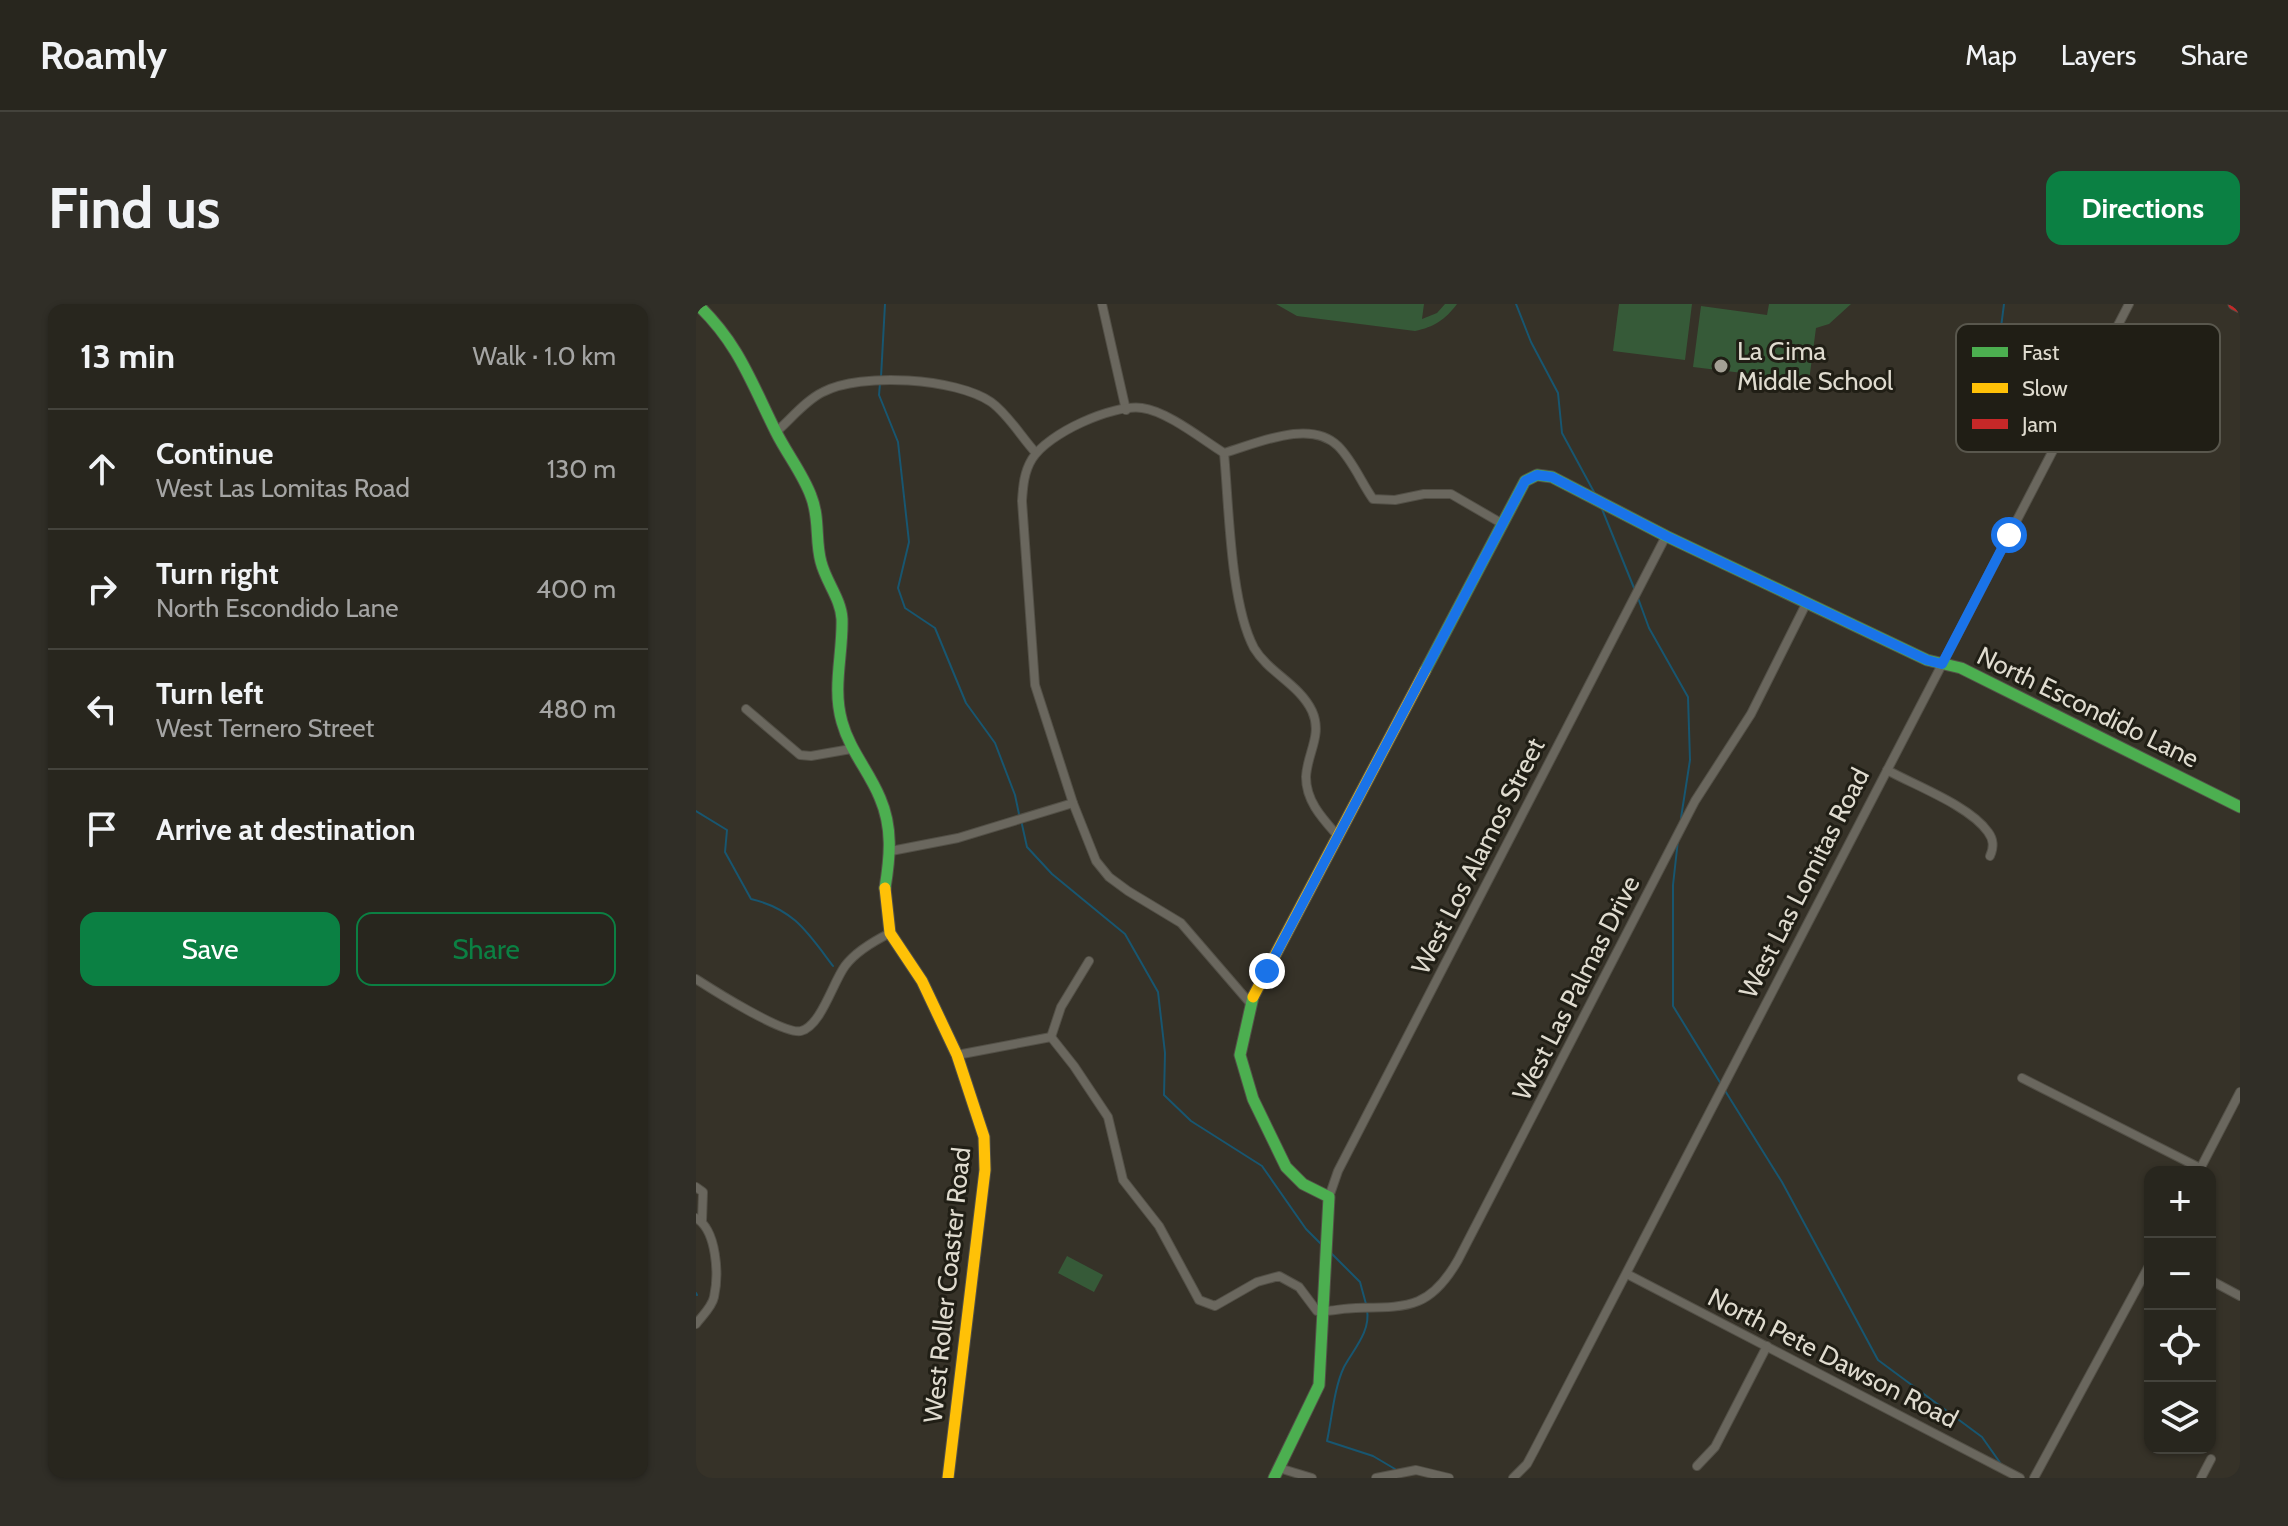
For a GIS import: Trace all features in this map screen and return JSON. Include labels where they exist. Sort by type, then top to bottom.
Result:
[{"type":"street","name":"West Roller Coaster Road","points":[[697,304],[718,324],[741,357],[776,432],[811,495],[817,515],[821,562],[839,604],[842,638],[837,691],[841,720],[851,749],[880,797],[891,851],[884,894],[890,933],[922,981],[957,1055],[984,1137],[985,1170],[948,1478]]},
{"type":"street","points":[[1102,304],[1128,409]]},
{"type":"street","name":"West Las Lomitas Road","points":[[2119,324],[2129,304]]},
{"type":"street","points":[[2234,304],[2240,307]]},
{"type":"street","points":[[776,432],[821,392],[838,386],[879,381],[914,381],[951,385],[993,404],[1036,453]]},
{"type":"street","points":[[1250,1003],[1181,923],[1128,891],[1109,877],[1096,861],[1073,803],[1035,685],[1022,501],[1025,475],[1036,453],[1083,421],[1128,409],[1142,408],[1156,413],[1224,453],[1301,433],[1322,436],[1337,445],[1373,499],[1395,500],[1424,494],[1451,494],[1501,523],[1250,1003],[1240,1055],[1253,1099],[1286,1167],[1303,1184],[1329,1197],[1319,1385],[1276,1473],[1312,1478]]},
{"type":"street","name":"West Las Lomitas Road","points":[[1513,1478],[1527,1464],[1627,1274],[2052,452]]},
{"type":"street","points":[[1224,453],[1236,581],[1246,624],[1254,647],[1271,669],[1299,691],[1312,712],[1317,732],[1306,778],[1315,810],[1337,835]]},
{"type":"street","name":"North Escondido Lane","points":[[1501,523],[1525,481],[1537,475],[1552,477],[1666,536],[1927,660],[1961,668],[2240,807]]},
{"type":"street","name":"West Los Alamos Street","points":[[1329,1197],[1338,1171],[1666,536]]},
{"type":"street","name":"West Las Palmas Drive","points":[[1325,1312],[1339,1308],[1413,1304],[1426,1298],[1446,1281],[1695,801],[1751,714],[1807,602]]},
{"type":"street","points":[[746,709],[800,755],[851,749]]},
{"type":"street","points":[[1887,770],[1967,813],[1988,832],[1993,842],[1990,856]]},
{"type":"street","points":[[891,851],[958,838],[1073,803]]},
{"type":"street","points":[[696,979],[781,1028],[798,1032],[811,1026],[845,966],[875,940],[890,933]]},
{"type":"street","points":[[1051,1037],[1061,1007],[1089,961]]},
{"type":"street","points":[[1051,1037],[1108,1117],[1123,1180],[1159,1226],[1199,1300],[1215,1306],[1257,1282],[1279,1276],[1299,1287],[1314,1309],[1325,1312]]},
{"type":"street","points":[[957,1055],[1051,1037]]},
{"type":"street","points":[[2022,1078],[2191,1166]]},
{"type":"street","points":[[2201,1166],[2240,1092]]},
{"type":"street","points":[[696,1187],[703,1192],[699,1219],[712,1239],[715,1253],[714,1299],[696,1324]]},
{"type":"street","name":"North Pete Dawson Road","points":[[1627,1274],[2020,1478]]},
{"type":"street","points":[[2034,1478],[2144,1275]]},
{"type":"street","points":[[2216,1283],[2240,1296]]},
{"type":"street","points":[[1697,1466],[1715,1447],[1767,1346]]},
{"type":"street","points":[[2201,1478],[2211,1459]]},
{"type":"street","points":[[1376,1478],[1416,1470],[1449,1478]]},
{"type":"green space","points":[[1276,304],[1424,304],[1422,319],[1437,313],[1445,304],[1457,304],[1439,322],[1415,331],[1297,316]]},
{"type":"green space","points":[[1619,304],[1692,304],[1685,360],[1613,351]]},
{"type":"green space","points":[[1769,304],[1851,304],[1829,324],[1816,328],[1809,381],[1693,367],[1701,306],[1767,315]]},
{"type":"green space","points":[[1067,1256],[1103,1275],[1094,1292],[1058,1273]]},
{"type":"waterway","points":[[881,377],[885,304]]},
{"type":"waterway","points":[[1516,304],[1531,342],[1558,393],[1562,433],[1594,492]]},
{"type":"waterway","points":[[2001,324],[2004,304]]},
{"type":"waterway","points":[[880,383],[879,395],[898,442],[909,542],[898,588],[905,608],[935,628],[966,703],[995,743],[1019,814]]},
{"type":"waterway","points":[[1602,509],[1634,588]]},
{"type":"waterway","points":[[1638,598],[1649,628],[1688,697],[1690,760],[1681,818]]},
{"type":"waterway","points":[[696,811],[727,830],[725,852],[751,899],[778,909],[799,924],[833,966]]},
{"type":"waterway","points":[[1021,820],[1027,847],[1052,874],[1125,934],[1158,992],[1165,1053],[1164,1095],[1191,1121],[1262,1166],[1306,1229],[1322,1245]]},
{"type":"waterway","points":[[1678,840],[1673,885],[1673,1006],[1721,1084]]},
{"type":"waterway","points":[[1724,1089],[1782,1182],[1878,1360],[1982,1437],[2001,1464]]},
{"type":"waterway","points":[[1330,1252],[1360,1282],[1366,1304]]},
{"type":"waterway","points":[[1367,1310],[1364,1333],[1338,1384],[1327,1441],[1373,1456],[1395,1469]]},
{"type":"traffic: fast","points":[[697,304],[724,334],[743,364],[814,504],[821,562],[842,619],[838,684],[842,722],[876,788],[887,820],[889,854],[885,888]]},
{"type":"traffic: fast","points":[[1425,671],[1525,481],[1537,475],[1552,477],[1666,536],[1927,660],[1961,668],[2240,807]]},
{"type":"traffic: fast","points":[[1253,997],[1240,1055],[1253,1099],[1286,1167],[1303,1184],[1329,1197],[1319,1385],[1274,1478]]},
{"type":"traffic: slow","points":[[1253,997],[1425,671]]},
{"type":"traffic: slow","points":[[885,888],[890,933],[922,981],[957,1055],[984,1137],[985,1170],[948,1478]]},
{"type":"traffic: jam","points":[[2234,304],[2240,307]]},
{"type":"place","name":"La Cima Middle School","points":[[1721,366]]},
{"type":"route","points":[[1267,971],[1525,481],[1537,475],[1552,477],[1666,536],[1927,660],[1942,664],[2009,535]]}]
